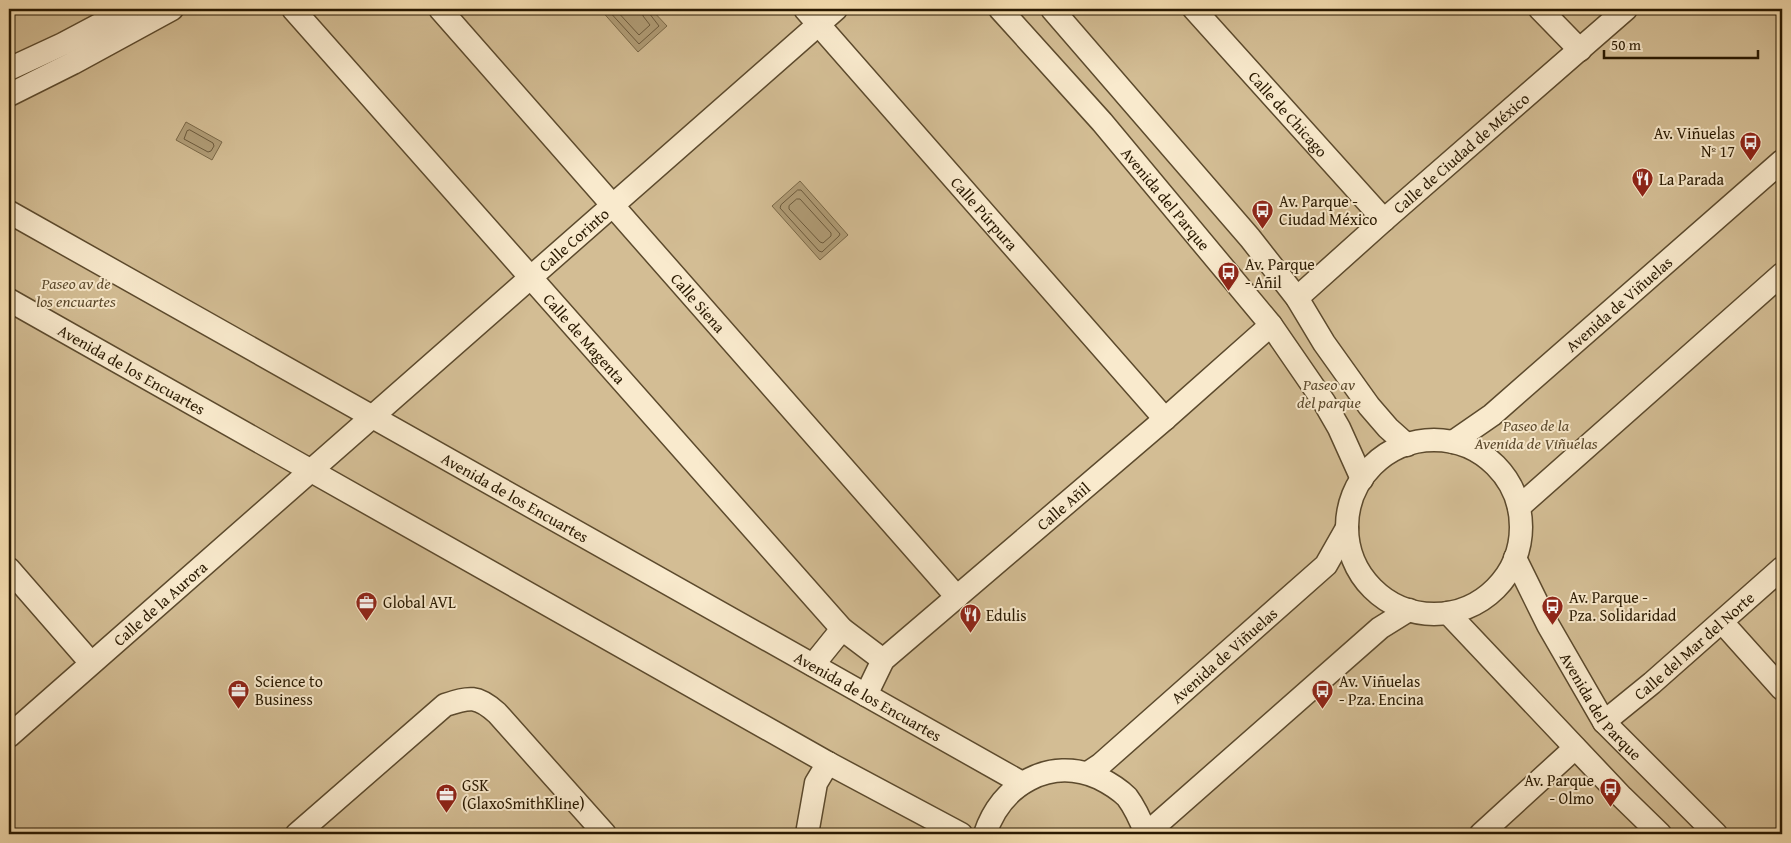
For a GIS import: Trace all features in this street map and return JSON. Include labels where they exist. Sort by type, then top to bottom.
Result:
[{"type":"street","points":[[9,69],[63,44],[129,9]]},
{"type":"street","points":[[9,96],[172,9]]},
{"type":"street","name":"Calle de Magenta","points":[[293,9],[842,629],[883,660]]},
{"type":"street","name":"Calle Siena","points":[[440,9],[957,597]]},
{"type":"street","name":"Calle Corinto","points":[[311,470],[612,205],[812,17],[836,9]]},
{"type":"street","name":"Avenida del Parque","points":[[1000,9],[1102,122],[1272,325],[1324,402],[1343,436],[1362,478]]},
{"type":"street","points":[[1052,9],[1250,238],[1297,298],[1324,343],[1369,406],[1388,428],[1408,445]]},
{"type":"street","name":"Calle de Chicago","points":[[1194,9],[1384,220]]},
{"type":"street","points":[[1540,9],[1580,50]]},
{"type":"street","name":"Calle de Ciudad de México","points":[[1297,298],[1626,9]]},
{"type":"street","name":"Calle Púrpura","points":[[812,17],[1166,419]]},
{"type":"street","name":"Avenida de Viñuelas","points":[[1453,442],[1492,415],[1782,161]]},
{"type":"street","name":"Avenida de los Encuartes","points":[[9,212],[1022,783]]},
{"type":"street","points":[[1519,507],[1782,274]]},
{"type":"street","name":"Avenida de los Encuartes","points":[[9,300],[828,763],[961,834]]},
{"type":"street","name":"Calle Añil","points":[[866,696],[883,660],[1166,419],[1272,325]]},
{"type":"street","points":[[1430,440],[1453,442],[1475,450],[1495,466],[1510,484],[1519,507],[1521,533],[1516,558],[1505,578],[1489,595],[1470,607],[1448,614],[1425,614],[1409,610],[1381,597],[1366,583],[1351,554],[1346,528],[1350,502],[1362,478],[1382,458],[1408,445],[1430,440]]},
{"type":"street","name":"Calle de la Aurora","points":[[9,736],[311,470]]},
{"type":"street","name":"Avenida de Viñuelas","points":[[1088,773],[1170,704],[1326,565],[1346,528]]},
{"type":"street","name":"Avenida del Parque","points":[[1516,558],[1548,625],[1604,722],[1716,834]]},
{"type":"street","name":"Calle del Mar del Norte","points":[[1604,722],[1652,684],[1782,568]]},
{"type":"street","points":[[9,569],[91,663]]},
{"type":"street","points":[[985,834],[990,820],[1003,799],[1022,783],[1043,774],[1066,770],[1088,773],[1110,783],[1126,796],[1139,816],[1146,834],[1380,628],[1409,610]]},
{"type":"street","points":[[1448,614],[1575,748],[1660,834]]},
{"type":"street","points":[[1722,622],[1782,689]]},
{"type":"street","points":[[813,665],[842,629]]},
{"type":"street","points":[[297,834],[445,705],[468,698],[486,702],[605,834]]},
{"type":"street","points":[[1481,834],[1575,748]]},
{"type":"street","points":[[807,834],[816,783],[828,763]]},
{"type":"green space","points":[[9,9],[1782,9],[1782,834],[9,834]]},
{"type":"water","points":[[600,9],[651,9],[667,26],[638,52]]},
{"type":"water","points":[[186,122],[222,142],[212,160],[176,140]]},
{"type":"water","points":[[800,181],[848,235],[820,260],[772,206]]},
{"type":"place","name":"Av. Viñuelas Nº 17","points":[[1751,161]]},
{"type":"place","name":"La Parada","points":[[1643,198]]},
{"type":"place","name":"Av. Parque - Ciudad México","points":[[1263,229]]},
{"type":"place","name":"Av. Parque - Añil","points":[[1229,292]]},
{"type":"place","name":"Global AVL","points":[[367,621]]},
{"type":"place","name":"Av. Parque - Pza. Solidaridad","points":[[1553,625]]},
{"type":"place","name":"Edulis","points":[[970,634]]},
{"type":"place","name":"Science to Business","points":[[239,709]]},
{"type":"place","name":"Av. Viñuelas - Pza. Encina","points":[[1323,709]]},
{"type":"place","name":"Av. Parque - Olmo","points":[[1610,808]]},
{"type":"place","name":"GSK (GlaxoSmithKline)","points":[[446,813]]},
{"type":"park label","name":"Paseo av de los encuartes","points":[[76,292]]},
{"type":"park label","name":"Paseo av del parque","points":[[1329,393]]},
{"type":"park label","name":"Paseo de la Avenida de Viñuelas","points":[[1536,434]]}]
